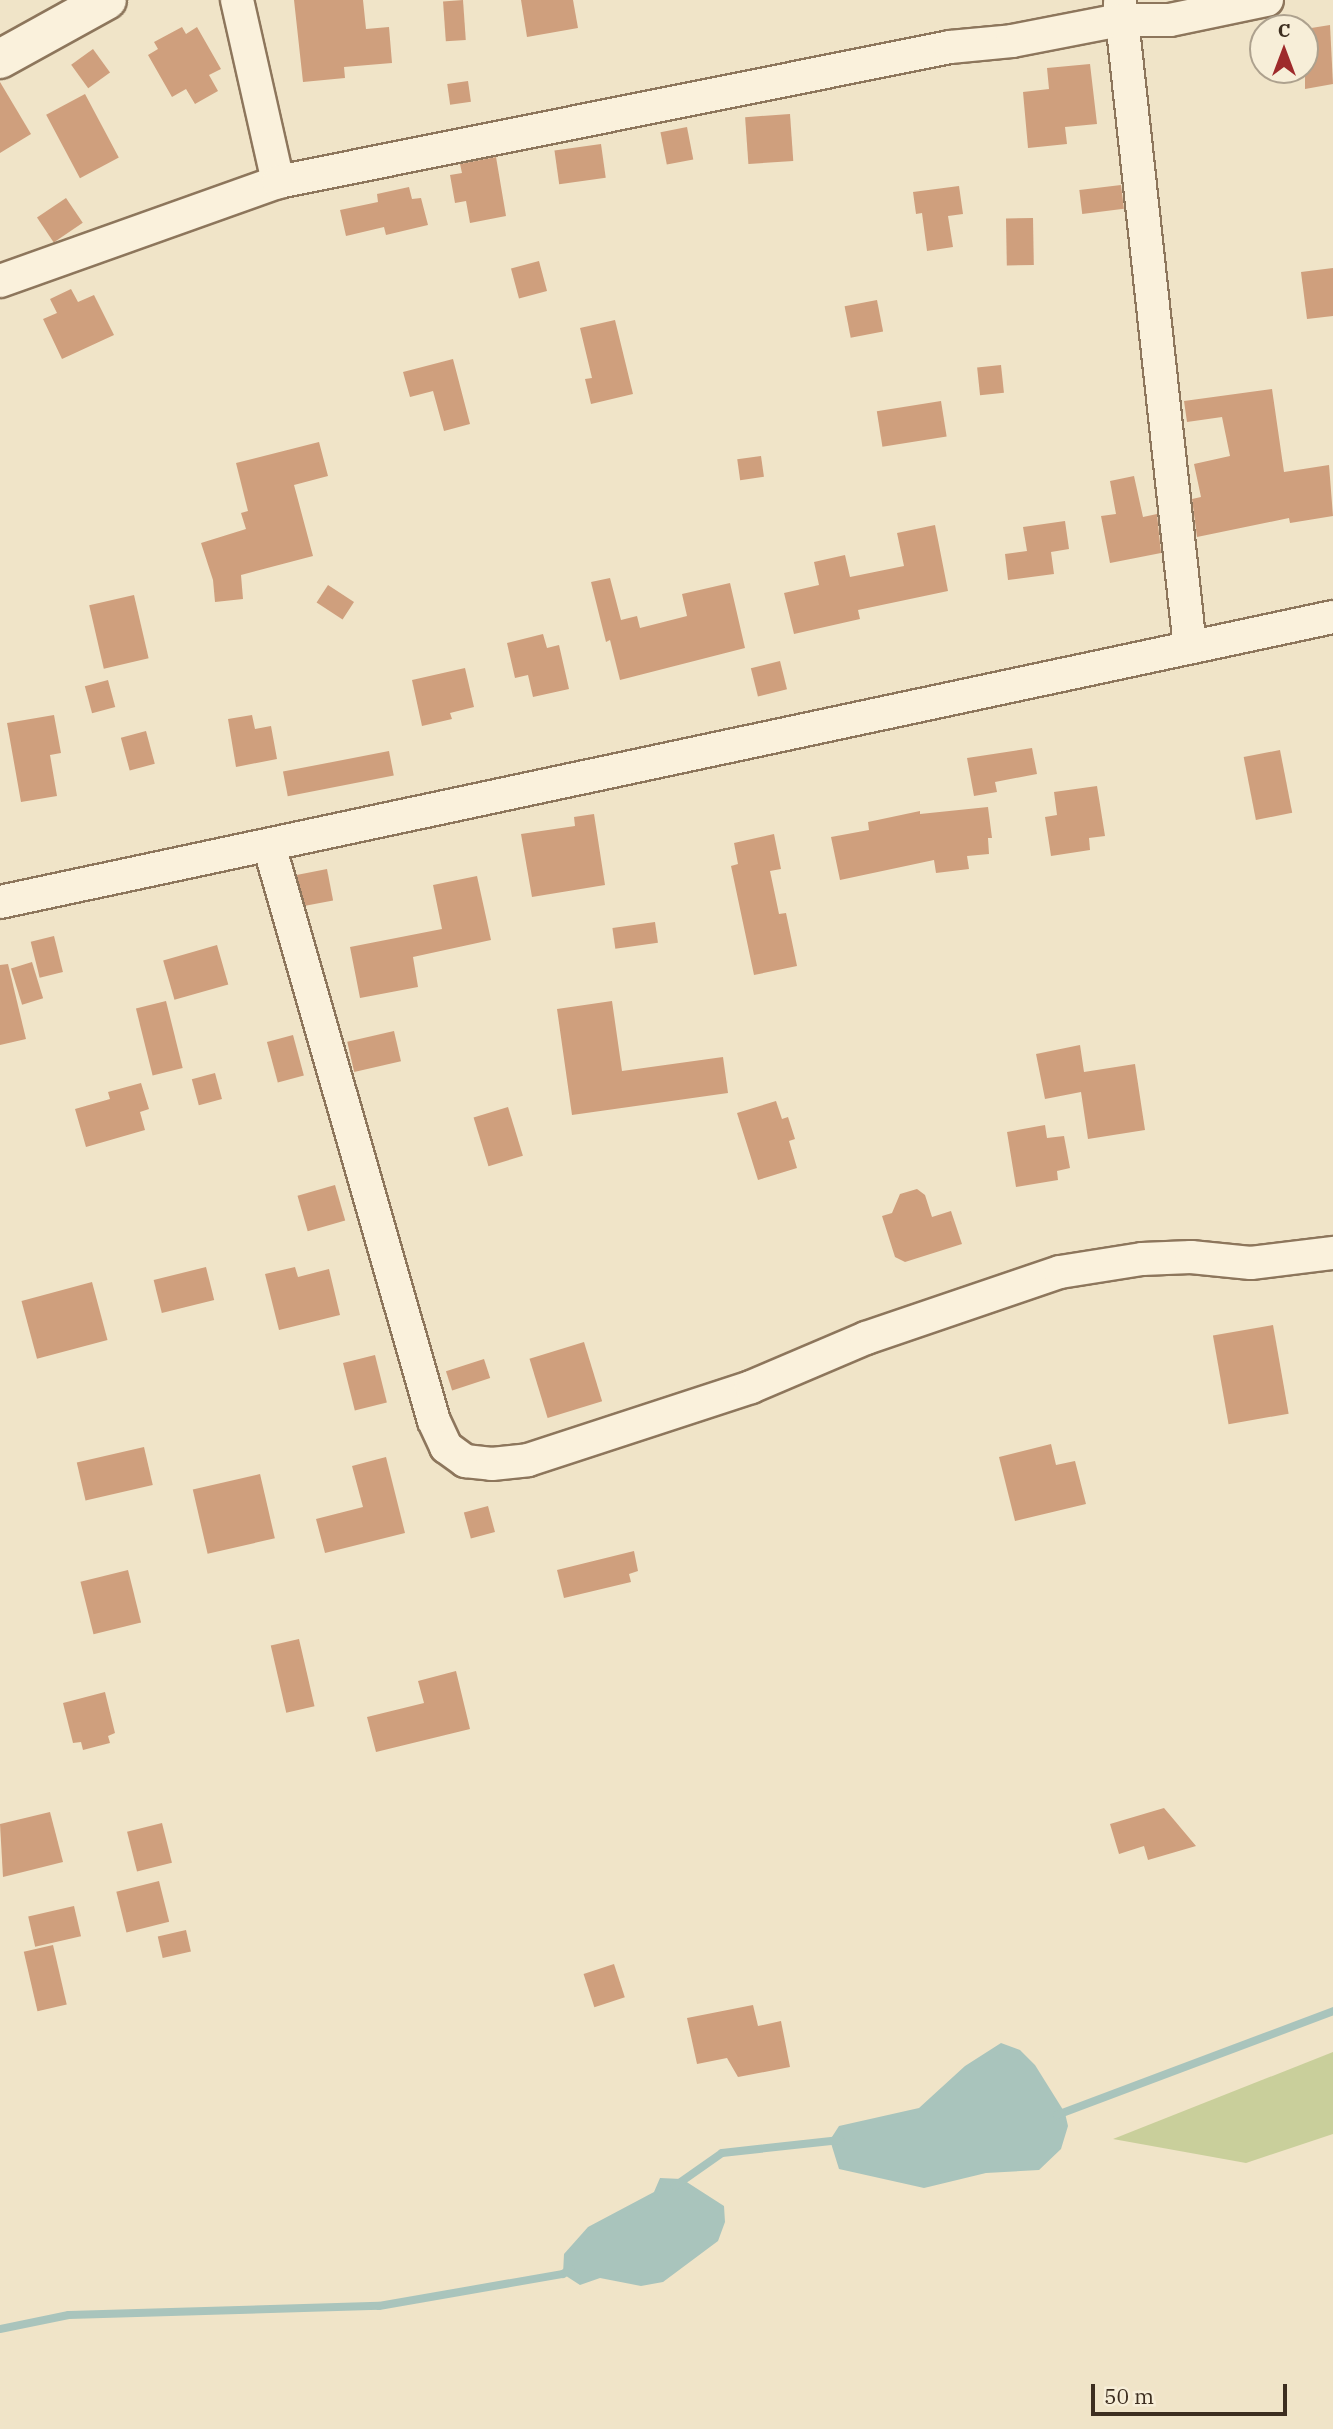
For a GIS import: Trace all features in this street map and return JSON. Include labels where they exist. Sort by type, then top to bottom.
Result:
[{"type":"street","points":[[0,59],[107,0]]},
{"type":"street","points":[[236,0],[278,182]]},
{"type":"street","points":[[0,281],[278,182],[936,49],[1012,41],[1120,10],[1170,20],[1267,0]]},
{"type":"street","points":[[1120,10],[1190,647]]},
{"type":"street","points":[[0,902],[1333,617]]},
{"type":"street","points":[[269,845],[434,1421],[446,1447],[465,1461],[492,1464],[528,1460],[751,1387],[866,1338],[1060,1272],[1142,1259],[1191,1257],[1251,1263],[1333,1253]]},
{"type":"green space","points":[[1333,2052],[1333,2134],[1246,2163],[1113,2139]]},
{"type":"water","points":[[1001,2043],[1020,2050],[1035,2065],[1065,2113],[1068,2126],[1061,2149],[1039,2170],[986,2173],[924,2188],[839,2169],[830,2140],[839,2126],[919,2108],[965,2066]]},
{"type":"water","points":[[660,2178],[682,2179],[724,2206],[725,2222],[718,2241],[663,2282],[641,2286],[600,2278],[580,2285],[563,2274],[564,2254],[588,2227],[654,2192]]},
{"type":"building","points":[[294,0],[363,0],[366,29],[389,27],[392,63],[344,67],[345,78],[303,82]]},
{"type":"building","points":[[463,0],[466,40],[446,41],[443,1]]},
{"type":"building","points":[[521,0],[573,0],[578,28],[527,37]]},
{"type":"building","points":[[1330,25],[1333,84],[1305,89],[1305,84],[1319,84],[1319,27]]},
{"type":"building","points":[[182,27],[186,34],[197,27],[221,69],[209,75],[218,91],[195,104],[186,89],[172,97],[148,55],[158,49],[154,42]]},
{"type":"building","points":[[93,49],[110,72],[88,88],[71,65]]},
{"type":"building","points":[[1090,64],[1097,124],[1065,127],[1067,144],[1028,148],[1023,92],[1049,89],[1047,68]]},
{"type":"building","points":[[468,81],[471,102],[450,105],[447,84]]},
{"type":"building","points":[[0,82],[31,134],[0,153]]},
{"type":"building","points":[[85,94],[119,158],[80,178],[46,115]]},
{"type":"building","points":[[790,114],[793,161],[748,164],[745,117]]},
{"type":"building","points":[[687,127],[693,159],[667,165],[660,132]]},
{"type":"building","points":[[601,144],[606,178],[559,184],[554,151]]},
{"type":"building","points":[[496,157],[506,216],[470,223],[466,201],[455,203],[450,175],[462,173],[460,164]]},
{"type":"building","points":[[1121,185],[1124,209],[1082,214],[1079,190]]},
{"type":"building","points":[[959,186],[963,214],[948,216],[953,247],[927,251],[922,213],[916,214],[913,192]]},
{"type":"building","points":[[409,187],[412,199],[421,198],[428,225],[386,235],[384,227],[346,236],[340,210],[378,202],[377,194]]},
{"type":"building","points":[[66,198],[83,223],[54,242],[37,218]]},
{"type":"building","points":[[1006,218],[1033,218],[1034,265],[1007,265]]},
{"type":"building","points":[[539,261],[547,291],[519,298],[511,269]]},
{"type":"building","points":[[1333,268],[1333,316],[1307,319],[1301,272]]},
{"type":"building","points":[[71,289],[78,302],[94,295],[114,335],[62,359],[43,319],[57,313],[50,299]]},
{"type":"building","points":[[877,300],[883,331],[851,338],[845,306]]},
{"type":"building","points":[[615,320],[633,394],[591,404],[585,379],[592,378],[580,328]]},
{"type":"building","points":[[453,359],[470,424],[444,431],[433,391],[410,397],[403,372]]},
{"type":"building","points":[[1001,365],[1004,393],[980,395],[977,368]]},
{"type":"building","points":[[1272,389],[1284,472],[1329,465],[1333,516],[1290,523],[1289,518],[1197,537],[1192,499],[1201,497],[1194,464],[1230,456],[1222,417],[1187,422],[1184,401]]},
{"type":"building","points":[[941,401],[947,437],[882,447],[877,411]]},
{"type":"building","points":[[319,442],[328,476],[294,485],[313,556],[241,575],[243,599],[215,602],[213,580],[201,543],[246,529],[241,513],[248,511],[236,463]]},
{"type":"building","points":[[761,456],[764,477],[740,480],[737,459]]},
{"type":"building","points":[[1134,476],[1143,517],[1157,514],[1161,553],[1110,563],[1101,516],[1116,514],[1110,481]]},
{"type":"building","points":[[1065,521],[1069,549],[1051,552],[1054,574],[1008,580],[1005,554],[1027,551],[1023,527]]},
{"type":"building","points":[[935,525],[948,591],[858,610],[860,619],[794,634],[784,593],[819,585],[814,562],[845,555],[850,577],[904,566],[897,533]]},
{"type":"building","points":[[610,578],[621,620],[637,616],[640,628],[687,616],[682,594],[730,583],[745,648],[620,680],[610,640],[606,642],[591,582]]},
{"type":"building","points":[[328,585],[354,602],[343,619],[317,603]]},
{"type":"building","points":[[134,595],[149,658],[104,669],[89,605]]},
{"type":"building","points":[[543,634],[547,648],[559,645],[569,689],[533,697],[528,675],[515,678],[507,643]]},
{"type":"building","points":[[780,661],[787,689],[758,696],[751,668]]},
{"type":"building","points":[[465,668],[474,707],[450,713],[452,719],[422,726],[412,680]]},
{"type":"building","points":[[108,680],[115,707],[92,713],[85,686]]},
{"type":"building","points":[[54,715],[61,753],[50,755],[57,796],[21,802],[7,723]]},
{"type":"building","points":[[252,715],[255,729],[271,726],[277,759],[236,767],[228,719]]},
{"type":"building","points":[[146,731],[155,764],[130,771],[121,738]]},
{"type":"building","points":[[1032,748],[1037,774],[995,782],[997,792],[974,796],[967,758]]},
{"type":"building","points":[[1280,750],[1292,813],[1256,820],[1244,757]]},
{"type":"building","points":[[389,751],[394,776],[288,796],[283,772]]},
{"type":"building","points":[[1097,786],[1105,836],[1089,838],[1090,850],[1051,856],[1045,817],[1057,815],[1054,792]]},
{"type":"building","points":[[988,807],[992,838],[988,838],[989,854],[967,856],[969,869],[936,873],[934,860],[840,880],[831,837],[869,830],[868,822],[920,811],[920,814]]},
{"type":"building","points":[[594,814],[605,885],[532,897],[521,834],[575,826],[574,817]]},
{"type":"building","points":[[774,834],[781,869],[770,871],[779,914],[786,913],[797,966],[754,975],[731,866],[738,864],[734,843]]},
{"type":"building","points":[[327,869],[333,900],[303,906],[297,875]]},
{"type":"building","points":[[477,876],[491,940],[413,957],[418,987],[360,998],[350,947],[442,929],[433,885]]},
{"type":"building","points":[[655,922],[658,943],[615,949],[612,928]]},
{"type":"building","points":[[54,936],[63,972],[40,978],[31,942]]},
{"type":"building","points":[[217,945],[228,984],[174,1000],[163,960]]},
{"type":"building","points":[[32,962],[43,998],[22,1005],[11,968]]},
{"type":"building","points":[[8,964],[26,1039],[0,1045],[0,965]]},
{"type":"building","points":[[166,1001],[183,1068],[153,1075],[136,1008]]},
{"type":"building","points":[[612,1001],[622,1071],[723,1057],[728,1093],[572,1115],[557,1009]]},
{"type":"building","points":[[394,1031],[401,1061],[354,1072],[347,1042]]},
{"type":"building","points":[[293,1035],[304,1076],[278,1083],[267,1042]]},
{"type":"building","points":[[1080,1045],[1084,1072],[1135,1064],[1145,1130],[1088,1139],[1081,1092],[1045,1099],[1036,1054]]},
{"type":"building","points":[[215,1073],[222,1099],[199,1105],[192,1079]]},
{"type":"building","points":[[141,1083],[149,1109],[140,1112],[145,1130],[86,1147],[75,1109],[110,1099],[108,1092]]},
{"type":"building","points":[[776,1101],[782,1119],[788,1117],[795,1139],[789,1141],[797,1168],[758,1180],[737,1113]]},
{"type":"building","points":[[508,1107],[523,1156],[488,1166],[474,1118]]},
{"type":"building","points":[[1045,1125],[1047,1138],[1064,1136],[1070,1168],[1057,1171],[1058,1180],[1016,1187],[1007,1132]]},
{"type":"building","points":[[335,1185],[345,1221],[308,1231],[298,1196]]},
{"type":"building","points":[[917,1189],[925,1195],[932,1217],[951,1211],[962,1244],[905,1262],[895,1257],[882,1216],[892,1213],[900,1194]]},
{"type":"building","points":[[206,1267],[214,1300],[162,1313],[154,1280]]},
{"type":"building","points":[[295,1267],[298,1277],[329,1269],[340,1315],[279,1330],[265,1274]]},
{"type":"building","points":[[92,1282],[108,1340],[37,1359],[21,1301]]},
{"type":"building","points":[[1273,1325],[1289,1414],[1229,1424],[1213,1336]]},
{"type":"building","points":[[584,1342],[602,1401],[548,1418],[529,1359]]},
{"type":"building","points":[[375,1355],[387,1403],[355,1411],[343,1363]]},
{"type":"building","points":[[484,1359],[490,1378],[452,1390],[446,1371]]},
{"type":"building","points":[[1051,1444],[1056,1465],[1075,1461],[1086,1504],[1015,1521],[999,1457]]},
{"type":"building","points":[[144,1447],[153,1485],[86,1501],[77,1463]]},
{"type":"building","points":[[386,1457],[405,1533],[325,1553],[316,1519],[363,1507],[352,1466]]},
{"type":"building","points":[[260,1474],[275,1538],[208,1554],[193,1490]]},
{"type":"building","points":[[488,1506],[495,1532],[471,1539],[464,1512]]},
{"type":"building","points":[[634,1551],[638,1571],[629,1574],[631,1582],[564,1598],[557,1570]]},
{"type":"building","points":[[128,1570],[141,1622],[94,1634],[80,1582]]},
{"type":"building","points":[[299,1639],[315,1706],[286,1713],[271,1646]]},
{"type":"building","points":[[456,1671],[470,1729],[376,1752],[367,1717],[424,1703],[418,1681]]},
{"type":"building","points":[[105,1692],[115,1733],[108,1736],[110,1743],[83,1750],[81,1742],[73,1743],[63,1703]]},
{"type":"building","points":[[1164,1808],[1196,1846],[1148,1860],[1144,1846],[1119,1854],[1110,1824]]},
{"type":"building","points":[[50,1812],[63,1862],[3,1877],[0,1824]]},
{"type":"building","points":[[162,1823],[172,1863],[137,1871],[127,1832]]},
{"type":"building","points":[[159,1881],[169,1922],[126,1932],[116,1892]]},
{"type":"building","points":[[74,1906],[81,1936],[35,1947],[28,1917]]},
{"type":"building","points":[[186,1930],[191,1951],[163,1958],[158,1937]]},
{"type":"building","points":[[53,1945],[67,2004],[37,2011],[24,1952]]},
{"type":"building","points":[[614,1964],[625,1997],[594,2007],[584,1974]]},
{"type":"building","points":[[753,2005],[758,2026],[781,2021],[790,2067],[738,2077],[727,2058],[697,2064],[687,2018]]},
{"type":"waterway","points":[[1057,2115],[1333,2011]]},
{"type":"waterway","points":[[675,2186],[722,2153],[840,2140]]},
{"type":"waterway","points":[[0,2329],[69,2315],[379,2306],[563,2274],[570,2269]]}]
